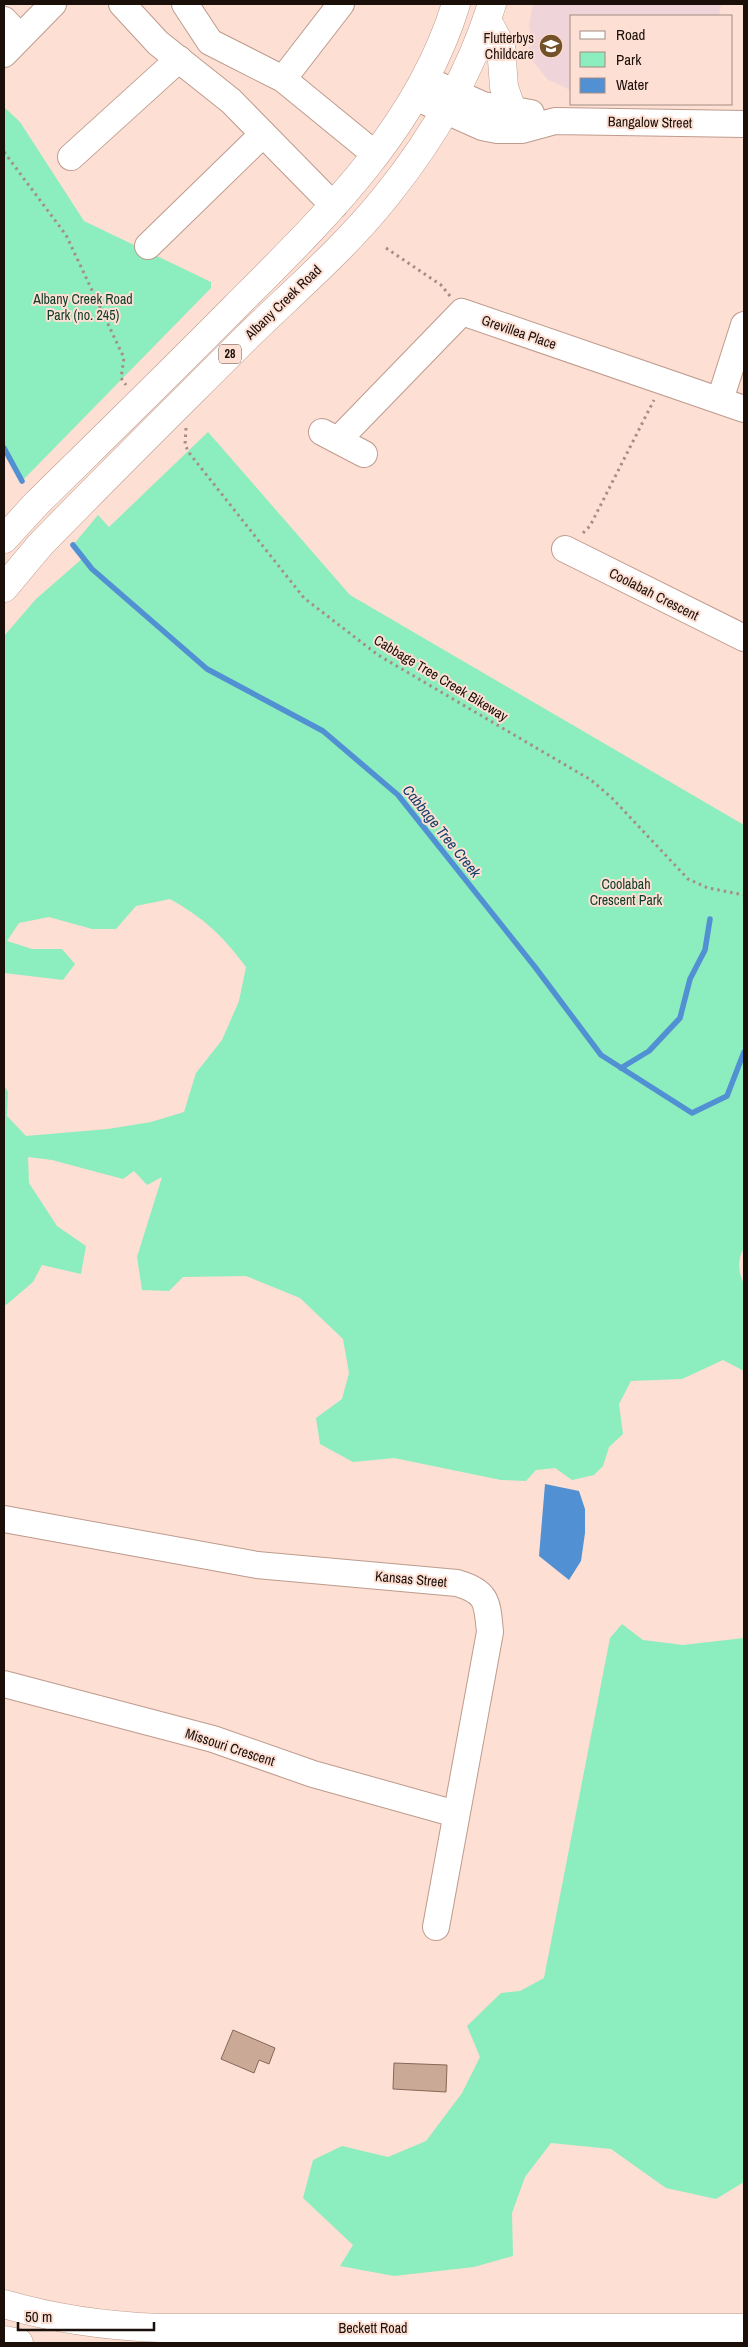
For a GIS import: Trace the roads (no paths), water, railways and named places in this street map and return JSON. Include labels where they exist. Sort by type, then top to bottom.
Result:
[{"type":"main road","name":"28","points":[[4,539],[334,206],[376,155],[420,88],[443,40],[456,4]]},
{"type":"main road","name":"Albany Creek Road","points":[[4,588],[40,545],[84,500],[367,218],[402,175],[449,102],[467,71],[489,12]]},
{"type":"main road","points":[[489,12],[500,46],[504,86],[512,110]]},
{"type":"main road","name":"Beckett Road","points":[[4,2304],[68,2320],[160,2328],[744,2328]]},
{"type":"main road","points":[[4,2340],[19,2343]]},
{"type":"street","points":[[9,37],[53,4]]},
{"type":"street","points":[[122,4],[158,43],[231,101],[334,206]]},
{"type":"street","points":[[185,4],[210,42],[284,79],[376,155]]},
{"type":"street","points":[[284,79],[341,4]]},
{"type":"street","points":[[71,157],[179,58]]},
{"type":"street","name":"Bangalow Street","points":[[420,88],[449,102],[482,127],[498,130],[522,130],[555,121]]},
{"type":"street","name":"Bangalow Street","points":[[449,102],[483,104],[522,111],[555,121],[744,124]]},
{"type":"street","points":[[148,246],[264,134]]},
{"type":"street","name":"Grevillea Place","points":[[364,454],[330,436],[462,312],[744,409]]},
{"type":"street","points":[[720,400],[744,325]]},
{"type":"street","name":"Coolabah Crescent","points":[[565,549],[744,638]]},
{"type":"street","name":"Kansas Street","points":[[4,1519],[257,1565],[456,1583],[474,1588],[487,1603],[490,1632],[436,1927]]},
{"type":"street","name":"Missouri Crescent","points":[[4,1684],[214,1739],[313,1774],[456,1814]]},
{"type":"water","points":[[545,1484],[579,1491],[585,1509],[585,1533],[581,1561],[569,1580],[539,1556]]},
{"type":"waterway","name":"Cabbage Tree Creek","points":[[4,448],[22,481]]},
{"type":"waterway","name":"Cabbage Tree Creek","points":[[73,545],[92,569],[207,669],[323,731],[398,795],[535,967],[601,1055],[692,1113],[727,1096],[744,1052]]},
{"type":"waterway","points":[[621,1068],[649,1051],[680,1018],[690,979],[705,950],[710,919]]},
{"type":"place","name":"Flutterbys Childcare","points":[[551,46]]},
{"type":"park label","name":"Albany Creek Road Park (no. 245)","points":[[83,308]]},
{"type":"park label","name":"Coolabah Crescent Park","points":[[626,892]]}]
